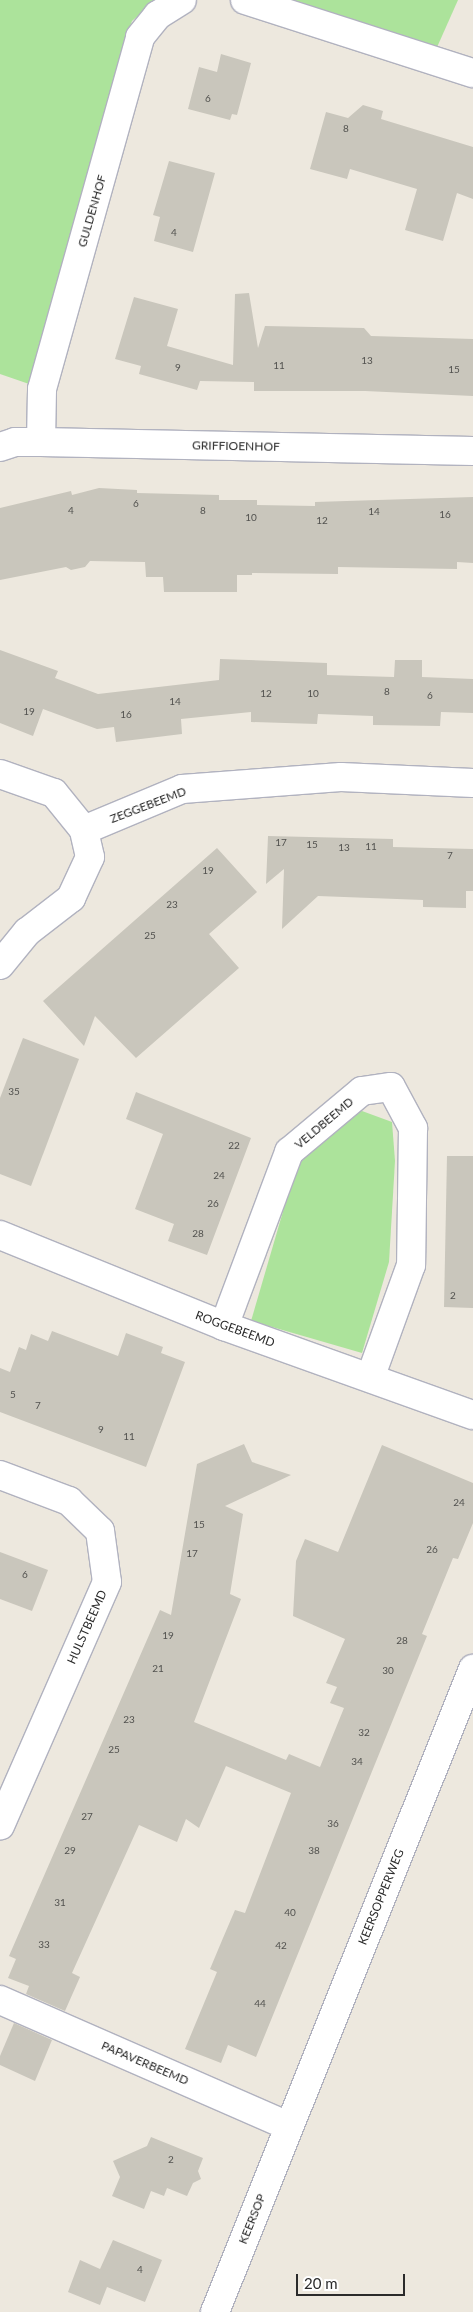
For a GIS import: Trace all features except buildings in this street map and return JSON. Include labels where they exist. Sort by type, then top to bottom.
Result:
[{"type":"street","name":"GULDENHOF","points":[[41,442],[42,389],[140,37],[158,15],[182,0]]},
{"type":"street","points":[[245,0],[473,73]]},
{"type":"street","name":"GRIFFIOENHOF","points":[[0,447],[15,442],[41,442],[473,452]]},
{"type":"street","points":[[0,774],[54,793],[84,830],[90,858],[71,898],[26,932],[0,965]]},
{"type":"street","name":"ZEGGEBEEMD","points":[[84,830],[182,789],[341,777],[473,783]]},
{"type":"street","name":"VELDBEEMD","points":[[224,1326],[289,1152],[362,1091],[391,1088],[413,1128],[411,1266],[370,1378]]},
{"type":"street","name":"ROGGEBEEMD","points":[[0,1235],[224,1326],[473,1415]]},
{"type":"street","name":"HULSTBEEMD","points":[[0,1475],[69,1501],[100,1531],[107,1582],[0,1826]]},
{"type":"street","name":"KEERSOPPERWEG","points":[[289,2126],[473,1669]]},
{"type":"street","name":"PAPAVERBEEMD","points":[[0,2000],[289,2126]]},
{"type":"street","name":"KEERSOP","points":[[215,2312],[289,2126]]},
{"type":"green space","points":[[0,0],[156,0],[132,21],[120,56],[32,385],[0,374]]},
{"type":"green space","points":[[276,0],[458,0],[434,54]]},
{"type":"green space","points":[[362,1111],[392,1122],[395,1161],[389,1262],[362,1353],[251,1321],[296,1167],[344,1117]]}]
